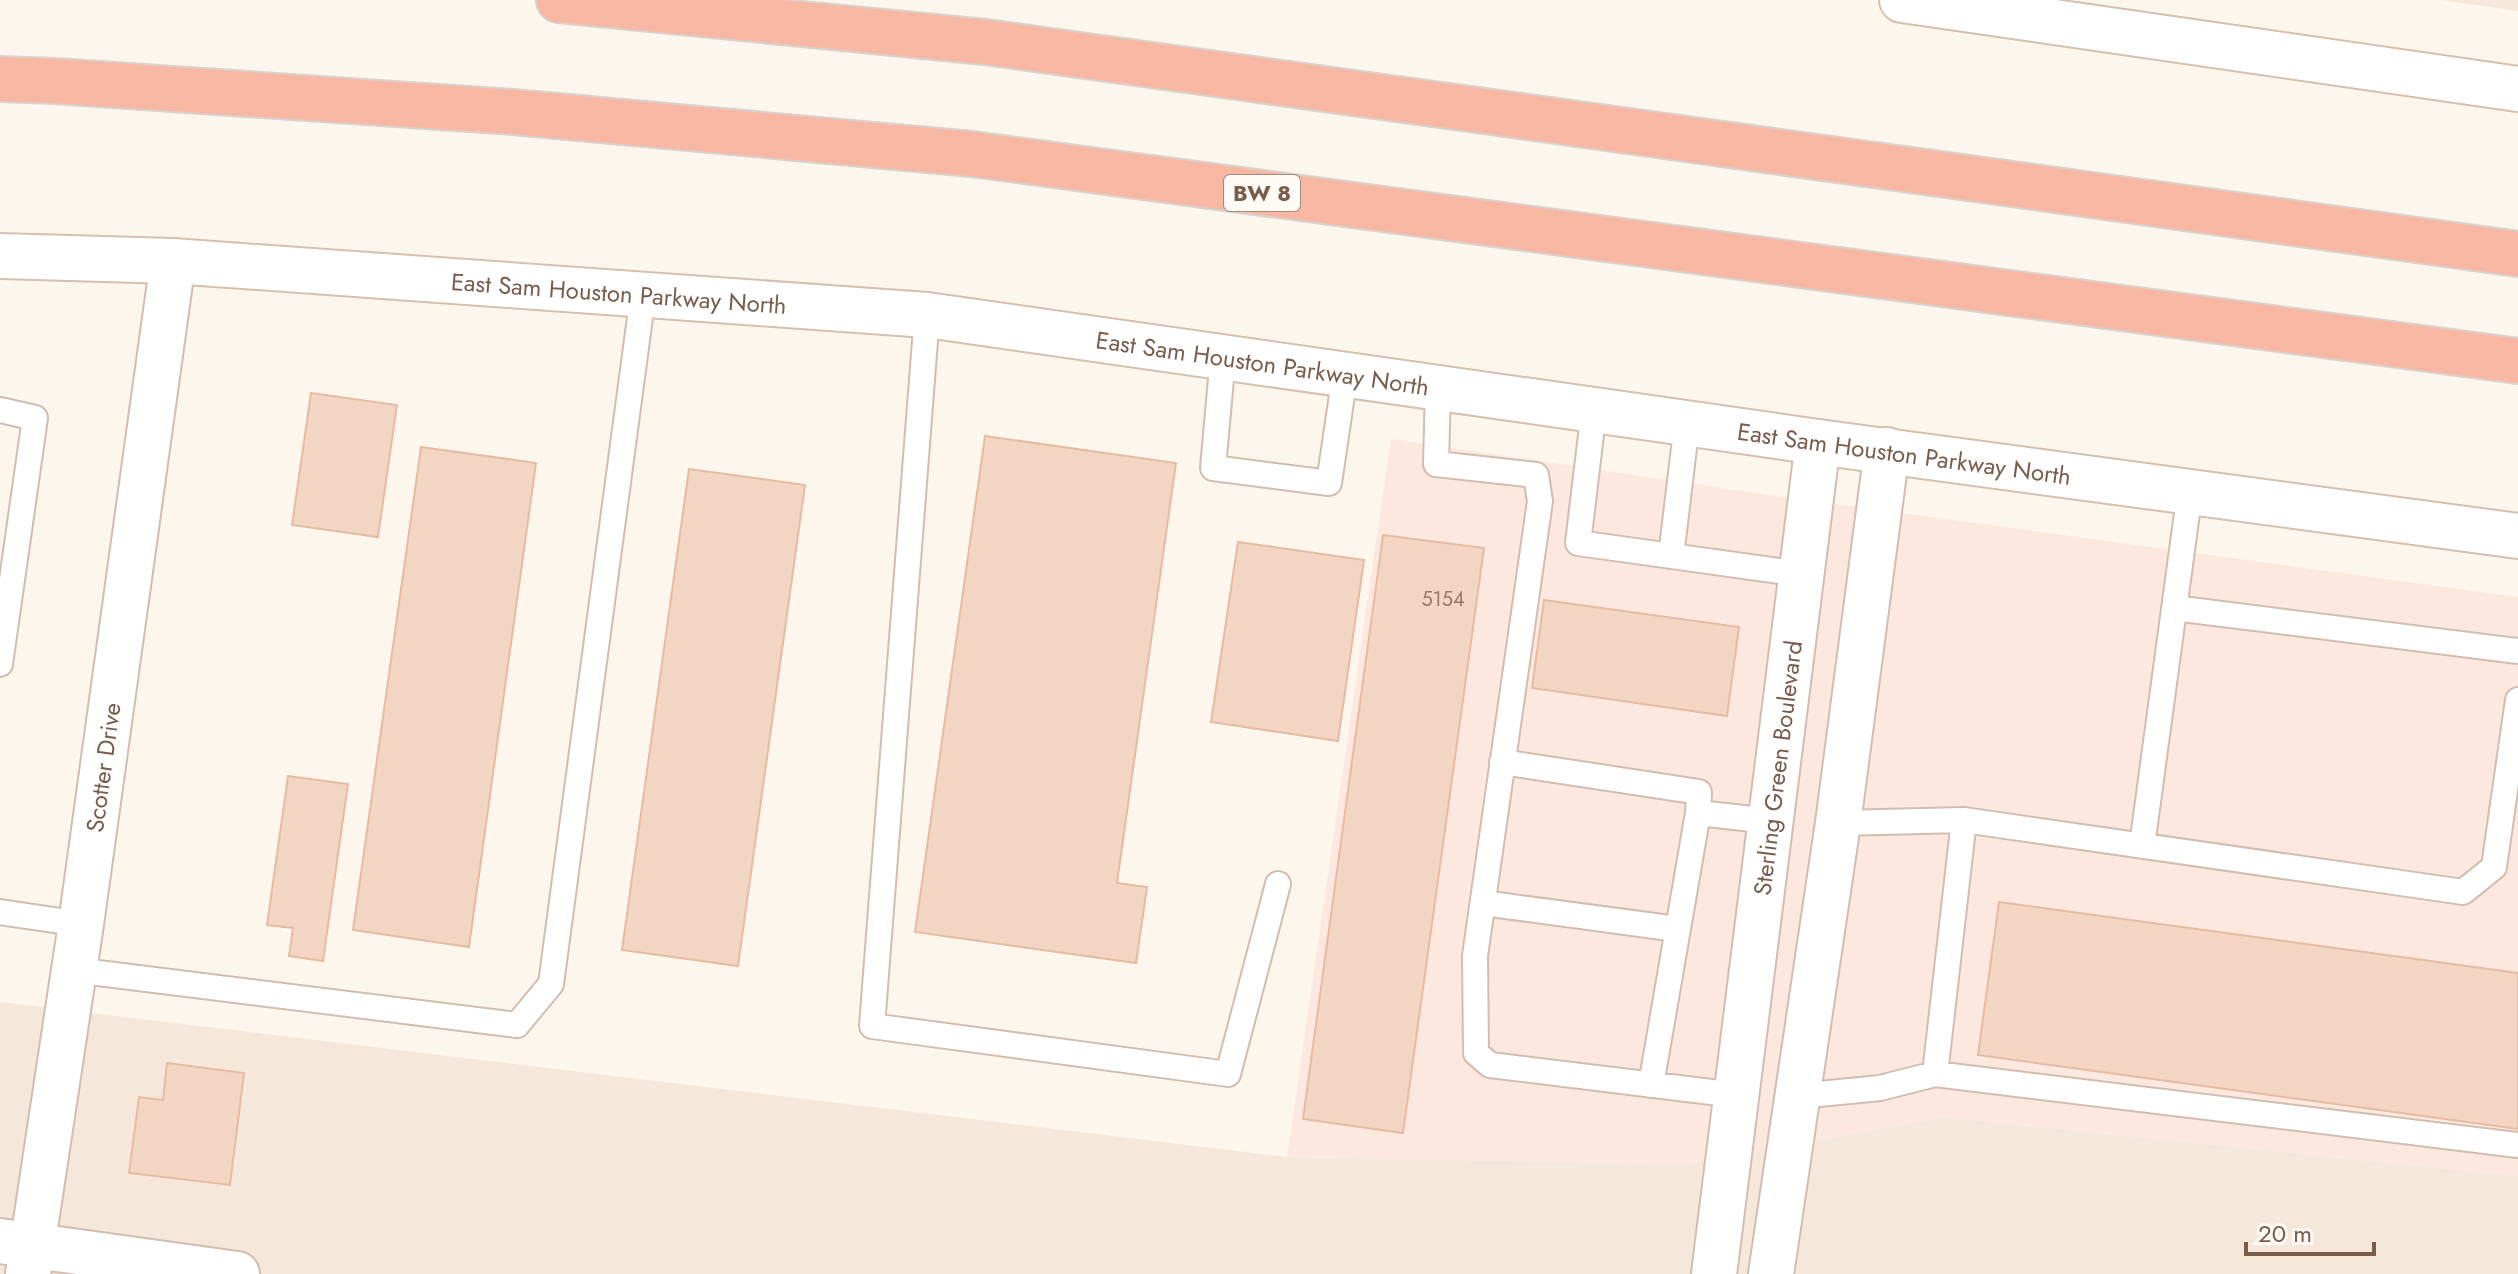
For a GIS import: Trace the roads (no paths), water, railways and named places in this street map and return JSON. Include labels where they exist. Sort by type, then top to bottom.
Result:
[{"type":"highway","points":[[559,0],[985,42],[2518,254]]},
{"type":"highway","name":"BW 8","points":[[0,79],[513,112],[972,154],[2518,361]]},
{"type":"main road","points":[[1902,0],[2518,89]]},
{"type":"main road","name":"East Sam Houston Parkway North","points":[[0,256],[173,261],[927,315],[1818,442],[2518,536]]},
{"type":"main road","name":"Scotter Drive","points":[[20,1253],[74,970],[173,261]]},
{"type":"main road","name":"Sterling Green Boulevard","points":[[1714,1274],[1818,442]]},
{"type":"main road","points":[[1771,1274],[1838,823],[1887,450]]},
{"type":"main road","points":[[1736,1095],[1799,1096]]},
{"type":"main road","points":[[20,1253],[237,1274]]},
{"type":"lane","points":[[74,970],[517,1025],[551,984],[643,295]]},
{"type":"lane","points":[[927,315],[872,1026],[1228,1074],[1278,884]]},
{"type":"lane","points":[[1223,357],[1213,468],[1329,483],[1345,375]]},
{"type":"lane","points":[[1438,388],[1436,464],[1536,475],[1540,501],[1475,956],[1476,1053],[1490,1065],[1736,1095]]},
{"type":"lane","points":[[0,410],[35,418],[0,664]]},
{"type":"lane","points":[[1594,410],[1578,543],[1801,574]]},
{"type":"lane","points":[[1671,556],[1687,423]]},
{"type":"lane","points":[[2142,846],[2190,491]]},
{"type":"lane","points":[[2174,608],[2518,651]]},
{"type":"lane","points":[[1838,823],[1964,820],[2463,892],[2494,867],[2518,700]]},
{"type":"lane","points":[[1502,762],[1699,792],[1698,813],[1651,1085]]},
{"type":"lane","points":[[1698,813],[1771,821]]},
{"type":"lane","points":[[1935,1074],[1964,820]]},
{"type":"lane","points":[[1483,903],[1677,929]]},
{"type":"lane","points":[[0,912],[81,924]]},
{"type":"lane","points":[[1799,1096],[1880,1088],[1935,1074],[2518,1145]]}]
